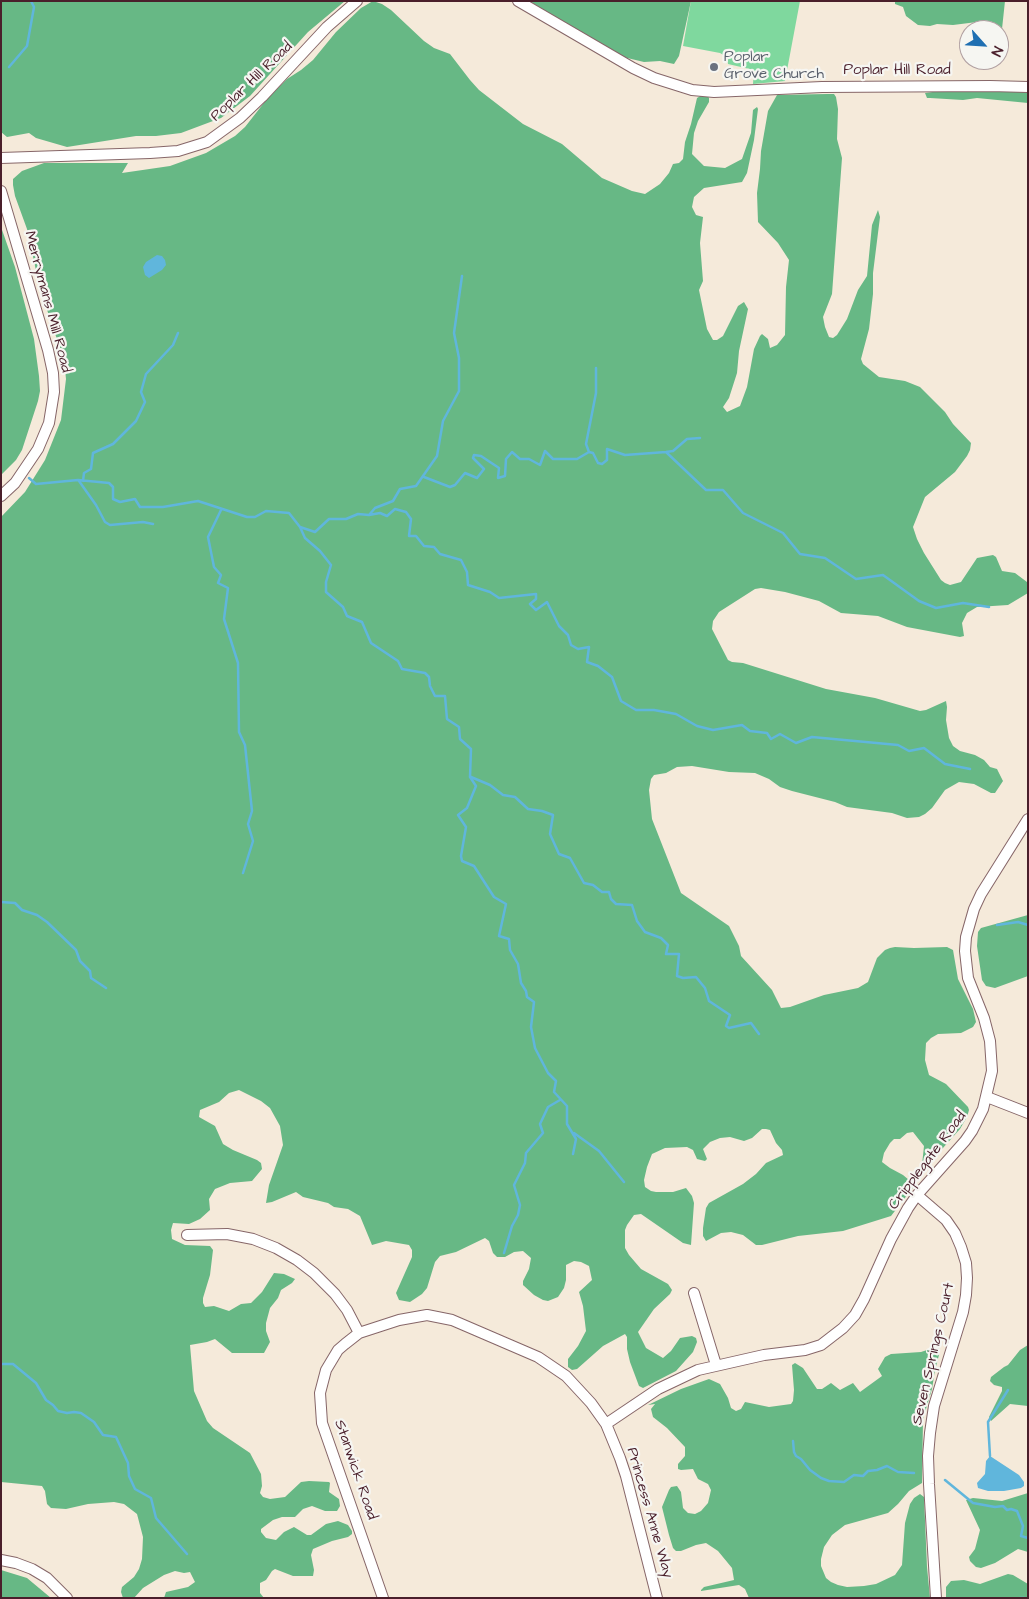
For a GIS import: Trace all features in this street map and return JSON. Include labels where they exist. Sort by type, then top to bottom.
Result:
[{"type":"street","name":"Poplar Hill Road","points":[[1,158],[178,151],[208,142],[240,118],[327,27],[357,1]]},
{"type":"street","name":"Poplar Hill Road","points":[[518,1],[633,68],[654,78],[692,90],[714,92],[822,87],[1028,87]]},
{"type":"street","name":"Merrymans Mill Road","points":[[1,191],[48,350],[53,373],[54,392],[49,423],[38,449],[15,483],[1,496]]},
{"type":"street","name":"Cripplegate Road","points":[[606,1424],[658,1389],[685,1375],[716,1365],[764,1355],[805,1350],[821,1345],[843,1328],[854,1315],[864,1299],[891,1239],[908,1208],[917,1195],[965,1141],[979,1120],[987,1097],[992,1071],[990,1041],[984,1018],[968,978],[965,951],[966,937],[974,908],[981,894],[1028,820]]},
{"type":"street","points":[[987,1097],[1028,1113]]},
{"type":"street","name":"Seven Springs Court","points":[[917,1195],[946,1220],[955,1233],[966,1263],[967,1278],[962,1312],[934,1406],[930,1434],[928,1456],[929,1484],[936,1598]]},
{"type":"street","points":[[187,1235],[227,1234],[253,1239],[297,1260],[314,1273],[335,1294],[347,1310],[359,1334]]},
{"type":"street","points":[[694,1293],[716,1365]]},
{"type":"street","name":"Princess Anne Way","points":[[359,1334],[416,1316],[439,1317],[452,1320],[538,1357],[554,1367],[579,1389],[606,1424],[626,1476],[657,1598]]},
{"type":"street","name":"Stanwick Road","points":[[359,1334],[338,1350],[326,1370],[320,1393],[320,1409],[322,1423],[383,1598]]},
{"type":"street","points":[[1,1560],[32,1569],[47,1578],[67,1598]]},
{"type":"green space","points":[[1,1],[345,1],[308,32],[250,96],[221,118],[181,133],[136,136],[67,147],[36,138],[29,133],[7,137],[1,132]]},
{"type":"green space","points":[[373,1],[391,10],[434,48],[450,54],[479,90],[523,124],[562,144],[602,178],[632,191],[645,194],[660,184],[669,173],[673,164],[679,163],[683,159],[685,142],[697,98],[707,95],[709,98],[709,102],[698,121],[694,133],[692,154],[704,166],[725,168],[742,159],[751,133],[753,110],[757,107],[754,140],[747,173],[742,182],[704,188],[694,197],[692,207],[696,215],[703,217],[700,243],[703,281],[699,290],[707,329],[713,340],[723,336],[738,306],[744,302],[748,309],[739,351],[737,373],[729,398],[723,407],[727,412],[740,406],[747,387],[754,349],[760,336],[762,334],[768,339],[770,348],[777,345],[785,335],[786,287],[789,260],[778,243],[758,222],[757,193],[761,151],[768,111],[777,95],[834,94],[836,97],[838,109],[837,139],[842,158],[832,294],[823,317],[825,327],[829,337],[833,338],[837,335],[847,319],[858,290],[867,276],[872,225],[878,210],[880,217],[873,273],[873,294],[869,329],[861,359],[863,364],[879,377],[905,381],[920,387],[945,412],[953,424],[971,443],[967,456],[955,472],[925,497],[913,527],[917,539],[941,580],[945,583],[950,585],[961,582],[977,558],[993,555],[996,557],[1002,571],[1015,573],[1027,582],[1028,593],[1008,605],[977,607],[967,613],[962,623],[964,636],[960,637],[907,627],[878,616],[841,613],[819,601],[761,588],[755,589],[719,612],[713,621],[712,629],[728,660],[732,662],[743,663],[826,689],[875,698],[920,711],[946,701],[946,720],[949,738],[953,746],[960,751],[975,755],[984,760],[990,767],[997,769],[1003,781],[995,793],[991,793],[974,784],[959,782],[945,790],[932,808],[925,814],[919,817],[907,818],[892,813],[847,807],[792,791],[780,787],[769,779],[755,773],[729,772],[692,766],[677,767],[666,773],[654,775],[651,779],[649,790],[652,819],[681,893],[729,926],[739,946],[741,956],[772,990],[781,1008],[790,1007],[824,995],[858,988],[868,982],[877,958],[890,948],[947,947],[953,950],[958,979],[973,1009],[976,1022],[973,1027],[961,1033],[938,1034],[931,1038],[926,1043],[925,1060],[929,1075],[946,1084],[969,1110],[960,1129],[925,1168],[922,1168],[924,1146],[913,1132],[907,1133],[900,1139],[894,1139],[890,1143],[884,1153],[882,1162],[915,1185],[891,1216],[843,1231],[798,1236],[762,1245],[756,1245],[743,1235],[731,1232],[721,1233],[706,1241],[703,1236],[703,1228],[706,1208],[709,1203],[743,1184],[766,1163],[783,1155],[770,1130],[762,1129],[752,1138],[744,1141],[730,1137],[710,1142],[703,1149],[707,1159],[705,1161],[697,1159],[693,1150],[687,1147],[665,1148],[652,1154],[644,1180],[645,1187],[656,1192],[673,1192],[686,1188],[692,1196],[694,1203],[691,1245],[683,1243],[641,1214],[634,1215],[627,1225],[625,1230],[625,1248],[629,1255],[641,1269],[668,1284],[672,1290],[654,1309],[638,1332],[646,1348],[663,1358],[671,1351],[680,1338],[692,1336],[696,1338],[697,1342],[693,1352],[676,1371],[643,1388],[639,1386],[630,1362],[625,1334],[603,1346],[577,1369],[572,1370],[568,1367],[568,1359],[586,1331],[579,1292],[592,1280],[589,1266],[581,1262],[574,1261],[566,1265],[564,1288],[558,1297],[548,1301],[543,1300],[523,1285],[531,1258],[523,1251],[514,1252],[505,1257],[497,1257],[493,1253],[489,1241],[485,1238],[456,1252],[440,1256],[435,1262],[427,1288],[422,1294],[410,1302],[399,1300],[396,1293],[412,1257],[412,1250],[409,1245],[386,1241],[372,1245],[360,1216],[348,1209],[334,1207],[328,1203],[303,1197],[296,1192],[266,1203],[269,1185],[283,1145],[280,1126],[270,1108],[261,1101],[239,1090],[229,1093],[219,1102],[200,1110],[199,1117],[215,1126],[223,1144],[257,1160],[261,1163],[262,1169],[252,1181],[230,1183],[215,1189],[209,1199],[210,1210],[200,1219],[189,1224],[173,1223],[171,1230],[172,1239],[185,1245],[210,1246],[213,1250],[210,1275],[203,1298],[205,1307],[214,1306],[229,1311],[241,1304],[251,1303],[262,1292],[274,1273],[284,1274],[295,1279],[281,1290],[278,1298],[270,1308],[266,1331],[270,1342],[264,1353],[232,1353],[215,1339],[190,1345],[194,1391],[207,1421],[213,1428],[250,1453],[261,1474],[262,1486],[260,1493],[263,1497],[270,1499],[285,1497],[301,1482],[309,1481],[329,1482],[329,1492],[339,1499],[340,1506],[337,1511],[325,1511],[312,1506],[303,1509],[295,1517],[282,1517],[273,1520],[261,1529],[266,1538],[276,1540],[284,1532],[294,1527],[307,1535],[311,1535],[326,1524],[338,1521],[348,1525],[352,1534],[313,1549],[311,1555],[314,1570],[313,1576],[293,1576],[275,1569],[272,1571],[266,1580],[260,1583],[260,1593],[264,1598],[164,1598],[166,1592],[188,1587],[195,1582],[190,1572],[175,1571],[164,1575],[143,1588],[134,1598],[123,1598],[122,1587],[134,1577],[142,1559],[143,1537],[137,1514],[124,1504],[114,1502],[88,1504],[66,1509],[51,1508],[47,1504],[45,1491],[42,1486],[1,1482],[1,517],[25,492],[45,460],[61,420],[66,379],[64,360],[40,289],[27,229],[15,196],[13,179],[22,171],[44,163],[128,163],[122,173],[170,166],[206,153],[235,136],[245,127],[267,99],[287,79],[313,60],[336,32],[361,8]]},
{"type":"green space","points":[[529,1],[691,1],[679,56],[674,64],[660,61],[644,62],[623,57]]},
{"type":"green space","points":[[691,1],[800,1],[785,81],[753,84],[754,70],[728,64],[727,57],[720,53],[683,46]]},
{"type":"green space","points":[[895,1],[1005,1],[1003,20],[959,20],[959,24],[937,24],[930,26],[918,25],[906,16],[903,7],[895,4]]},
{"type":"green space","points":[[940,91],[1028,92],[1028,103],[977,98],[963,100],[927,98],[925,93]]},
{"type":"green space","points":[[1,227],[15,267],[34,339],[40,391],[22,450],[16,460],[1,475]]},
{"type":"green space","points":[[1028,915],[1028,976],[995,988],[986,986],[982,980],[977,946],[978,932],[981,928]]},
{"type":"green space","points":[[1028,1345],[1028,1406],[1010,1404],[991,1421],[989,1417],[1002,1391],[1002,1387],[994,1385],[990,1381],[991,1377],[1008,1365],[1020,1350]]},
{"type":"green space","points":[[939,1346],[932,1389],[923,1419],[922,1483],[909,1491],[888,1513],[845,1525],[832,1535],[824,1547],[821,1559],[821,1566],[826,1578],[838,1585],[847,1587],[876,1584],[895,1575],[902,1565],[905,1523],[910,1504],[920,1494],[924,1497],[930,1598],[749,1598],[745,1589],[739,1585],[701,1591],[704,1587],[734,1580],[732,1568],[718,1551],[706,1543],[676,1551],[673,1548],[662,1507],[671,1487],[677,1486],[681,1492],[683,1508],[688,1513],[695,1514],[701,1511],[708,1503],[711,1490],[708,1484],[698,1479],[693,1469],[678,1469],[678,1464],[685,1456],[685,1447],[667,1428],[653,1417],[651,1409],[655,1404],[648,1405],[681,1389],[709,1379],[720,1384],[731,1408],[736,1411],[741,1409],[745,1402],[769,1407],[791,1404],[794,1390],[792,1365],[795,1363],[803,1368],[817,1389],[822,1389],[831,1383],[840,1390],[853,1383],[860,1392],[882,1376],[878,1369],[885,1357],[891,1354],[921,1352]]},
{"type":"green space","points":[[1028,1493],[1028,1552],[1018,1549],[995,1563],[981,1568],[976,1567],[969,1557],[975,1549],[980,1530],[966,1500],[973,1498],[1002,1501]]},
{"type":"green space","points":[[1,1570],[27,1578],[51,1598],[1,1598]]},
{"type":"green space","points":[[1008,1574],[1028,1584],[1028,1598],[946,1598],[946,1587],[951,1581],[964,1580],[980,1584]]},
{"type":"water","points":[[157,255],[162,256],[166,265],[162,270],[149,278],[145,275],[143,267],[146,262]]},
{"type":"water","points":[[990,1456],[1019,1475],[1024,1482],[1024,1486],[1004,1491],[988,1491],[978,1488],[977,1483],[985,1474],[986,1461]]},
{"type":"waterway","points":[[9,67],[27,46],[34,7],[31,1]]},
{"type":"waterway","points":[[369,515],[375,508],[393,501],[400,489],[416,486],[437,456],[443,421],[459,391],[459,358],[454,333],[462,276]]},
{"type":"waterway","points":[[83,481],[84,473],[91,469],[93,453],[113,444],[136,421],[145,402],[141,392],[146,374],[173,345],[178,333]]},
{"type":"waterway","points":[[596,368],[596,393],[586,444],[589,452],[593,453],[598,463],[602,464],[607,460],[607,449],[625,455],[666,452],[673,451],[687,439],[700,438]]},
{"type":"waterway","points":[[424,477],[450,487],[455,485],[465,473],[477,478],[484,469],[473,458],[474,455],[481,456],[499,468],[498,478],[505,476],[506,459],[512,452],[520,459],[529,459],[540,465],[545,451],[553,459],[577,459],[589,452]]},
{"type":"waterway","points":[[666,452],[706,490],[723,490],[743,513],[783,533],[800,554],[825,558],[856,579],[883,575],[919,601],[936,608],[963,603],[989,607]]},
{"type":"waterway","points":[[29,478],[36,484],[78,480],[109,483],[113,487],[113,499],[120,502],[135,499],[140,507],[163,507],[198,501],[247,517],[255,517],[266,511],[289,513],[300,527],[315,532],[329,519],[346,519],[358,514],[380,513],[387,516],[395,509],[406,512],[411,519],[409,536],[416,536],[424,546],[434,547],[440,554],[461,560],[467,572],[468,585],[490,592],[499,598],[536,594],[536,599],[530,604],[536,610],[547,602],[559,626],[568,635],[571,645],[578,649],[589,647],[587,662],[598,666],[612,677],[621,701],[636,710],[654,710],[676,714],[697,726],[713,730],[742,725],[750,731],[767,733],[771,739],[780,734],[796,743],[812,737],[898,745],[909,751],[924,748],[945,764],[970,769]]},
{"type":"waterway","points":[[79,481],[96,505],[105,522],[110,525],[143,522],[153,524]]},
{"type":"waterway","points":[[221,510],[208,537],[214,567],[221,575],[218,583],[228,588],[224,619],[238,663],[239,732],[245,745],[252,811],[248,824],[253,841],[243,873]]},
{"type":"waterway","points":[[300,527],[305,538],[320,551],[331,565],[326,582],[326,592],[343,607],[347,616],[362,622],[371,643],[398,661],[402,669],[425,673],[429,677],[430,686],[435,696],[445,696],[447,719],[459,727],[460,739],[471,749],[470,777],[476,786],[467,808],[458,815],[466,827],[461,856],[462,861],[474,866],[494,897],[506,904],[499,936],[509,939],[510,950],[518,964],[521,983],[527,997],[534,1002],[531,1027],[535,1048],[548,1073],[556,1081],[554,1092],[567,1106],[567,1124],[576,1139],[573,1154]]},
{"type":"waterway","points":[[471,777],[490,785],[503,795],[515,797],[528,809],[553,815],[550,834],[559,854],[570,858],[584,883],[593,885],[602,892],[609,892],[611,899],[616,904],[632,905],[637,921],[645,932],[661,938],[668,945],[666,954],[679,954],[677,976],[683,978],[696,977],[705,988],[709,1001],[730,1015],[726,1026],[729,1028],[751,1023],[759,1034]]},
{"type":"waterway","points":[[1,902],[15,903],[22,910],[37,915],[47,922],[76,950],[80,961],[90,971],[91,978],[106,988]]},
{"type":"waterway","points":[[997,925],[1018,922],[1028,925]]},
{"type":"waterway","points":[[504,1253],[520,1205],[514,1185],[525,1163],[526,1153],[543,1133],[540,1124],[548,1107],[560,1100]]},
{"type":"waterway","points":[[574,1133],[599,1151],[624,1182]]},
{"type":"waterway","points":[[1,1364],[13,1364],[36,1383],[46,1400],[58,1411],[81,1413],[94,1422],[103,1435],[116,1437],[128,1463],[129,1476],[135,1489],[151,1498],[156,1518],[187,1554]]},
{"type":"waterway","points":[[990,1456],[988,1422],[1008,1390]]},
{"type":"waterway","points":[[793,1441],[796,1456],[810,1470],[829,1481],[844,1482],[854,1475],[863,1476],[868,1471],[887,1466],[898,1472],[914,1473]]},
{"type":"waterway","points":[[945,1480],[973,1503],[995,1507],[1003,1506],[1007,1510],[1017,1511],[1023,1526],[1021,1536],[1028,1538]]},
{"type":"place","name":"Poplar Grove Church","points":[[714,67]]}]
